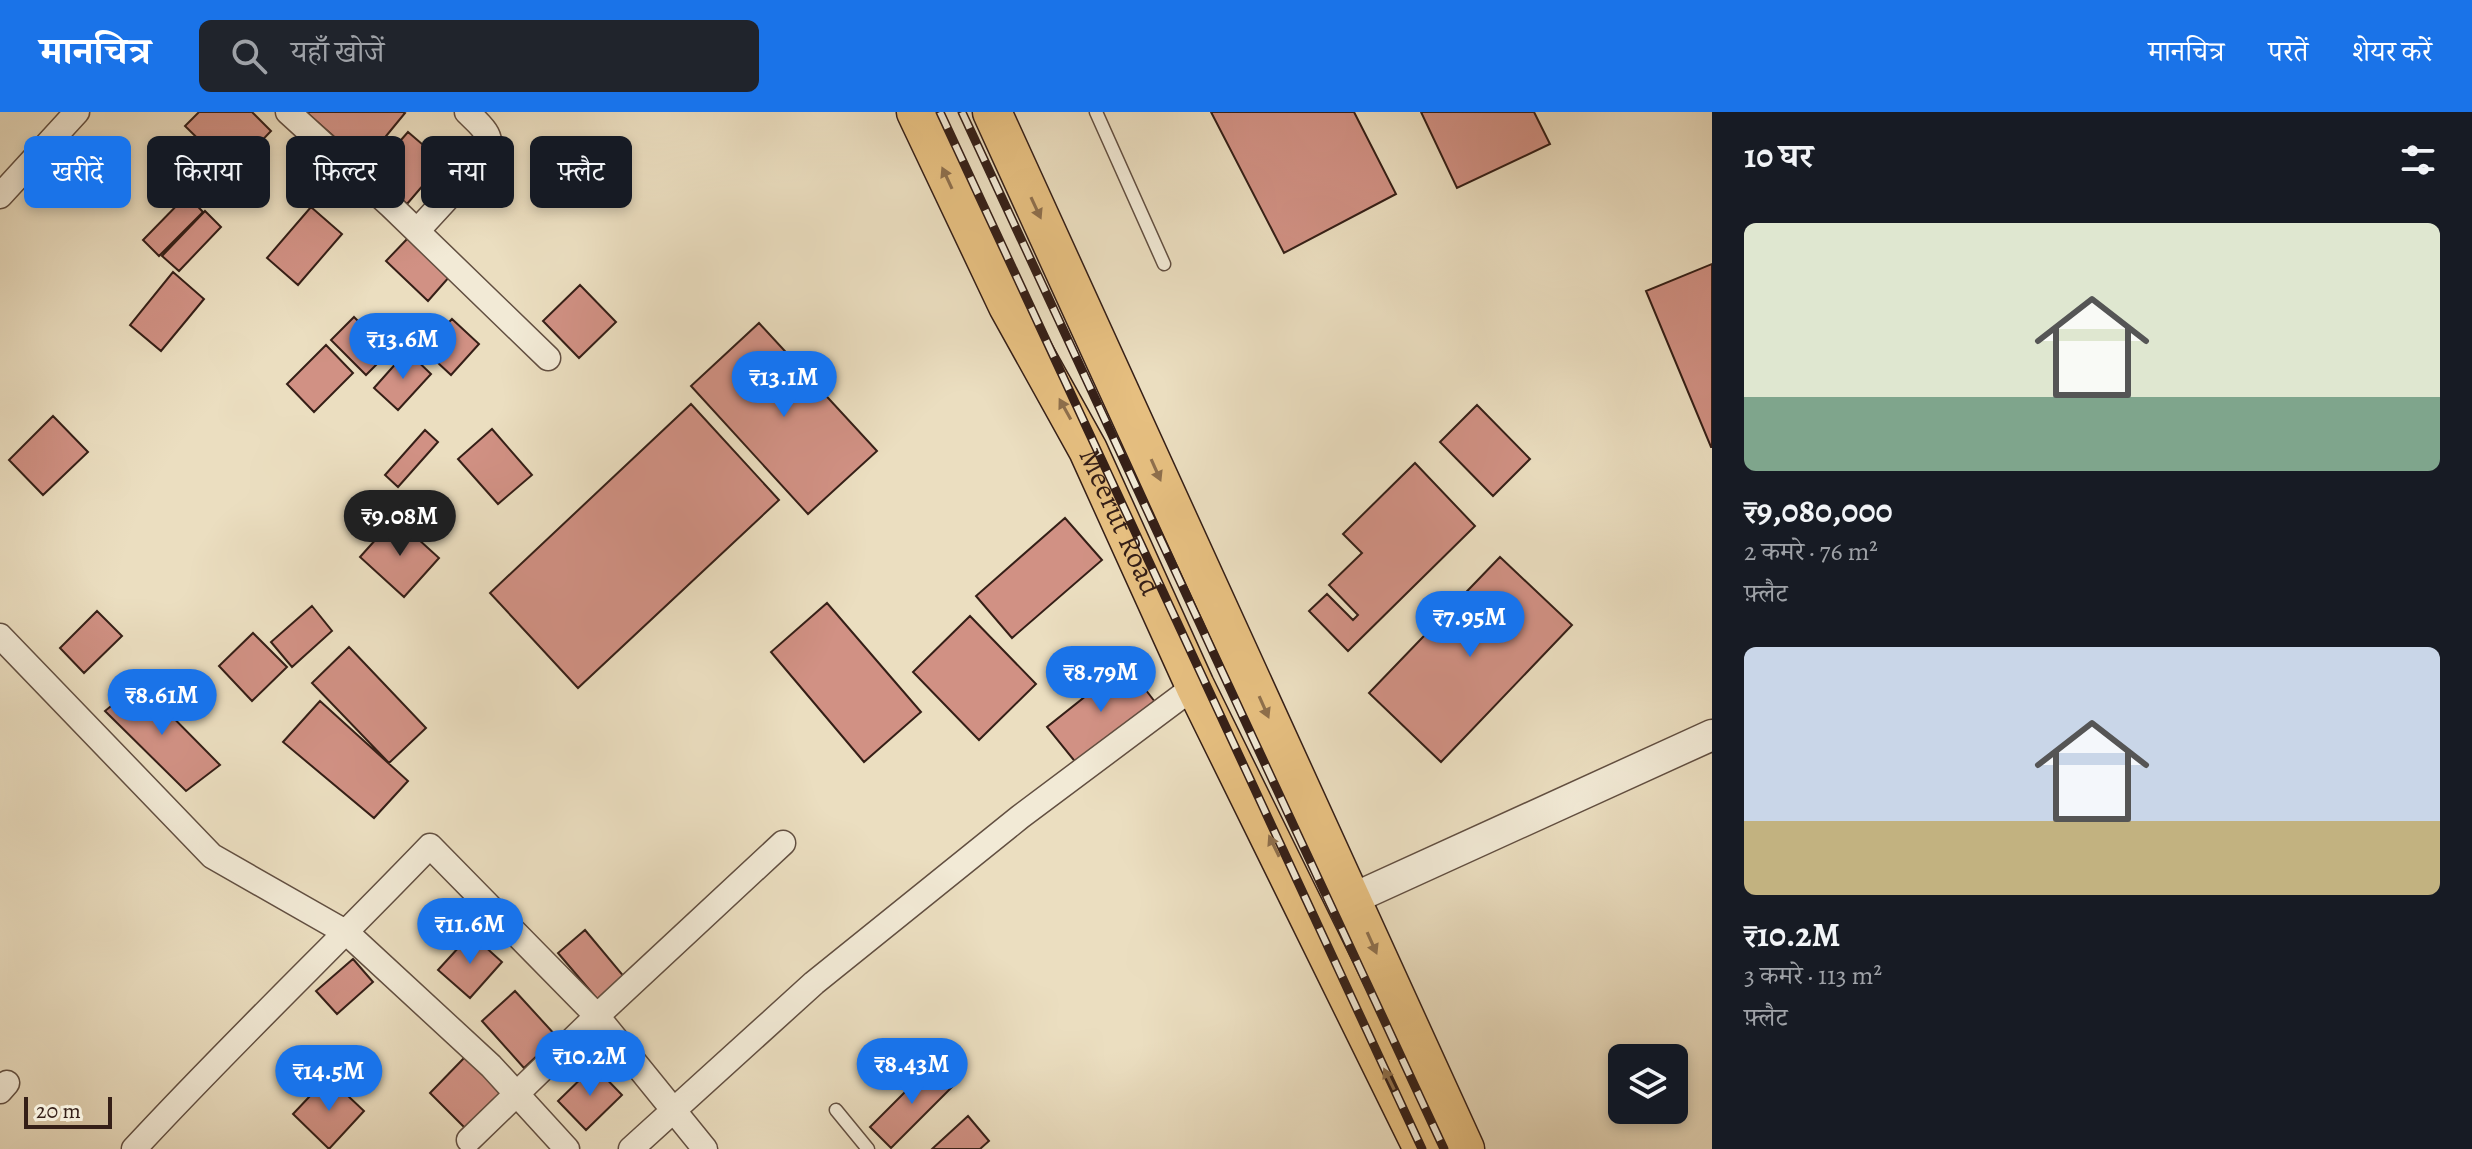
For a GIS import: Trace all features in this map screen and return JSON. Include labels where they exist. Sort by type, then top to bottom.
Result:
[{"type":"main road","name":"Meerut Road","points":[[916,112],[1008,306],[1088,450],[1195,686],[1423,1149]]},
{"type":"main road","name":"Meerut Road","points":[[992,112],[1465,1149]]},
{"type":"main road","points":[[1309,917],[1352,899]]},
{"type":"street","points":[[0,196],[77,112]]},
{"type":"street","points":[[288,112],[548,358]]},
{"type":"street","points":[[417,231],[487,155],[491,144],[488,133],[468,112]]},
{"type":"street","points":[[0,636],[212,856],[347,933],[517,1093],[567,1149]]},
{"type":"street","points":[[631,1149],[814,983],[1020,817],[1195,686]]},
{"type":"street","points":[[1352,899],[1712,735]]},
{"type":"street","points":[[469,1140],[783,843]]},
{"type":"street","points":[[134,1149],[430,846],[597,1016],[705,1149]]},
{"type":"lane","points":[[1096,112],[1164,264]]},
{"type":"lane","points":[[836,1110],[868,1149]]},
{"type":"building","points":[[199,112],[252,112],[271,131],[266,136],[195,136],[185,126]]},
{"type":"building","points":[[306,112],[405,113],[386,136],[333,136]]},
{"type":"building","points":[[1211,112],[1354,112],[1396,194],[1284,253]]},
{"type":"building","points":[[1421,112],[1534,112],[1550,144],[1457,188]]},
{"type":"building","points":[[408,132],[421,143],[421,188],[407,204],[405,202],[404,136]]},
{"type":"building","points":[[174,208],[199,208],[203,212],[159,256],[143,240]]},
{"type":"building","points":[[310,208],[342,234],[298,285],[267,258]]},
{"type":"building","points":[[205,211],[221,227],[179,271],[162,256]]},
{"type":"building","points":[[409,237],[450,276],[428,301],[386,261]]},
{"type":"building","points":[[1712,264],[1712,447],[1711,447],[1646,291]]},
{"type":"building","points":[[173,272],[204,299],[161,351],[130,325]]},
{"type":"building","points":[[580,285],[616,322],[579,358],[543,321]]},
{"type":"building","points":[[354,317],[389,352],[366,375],[331,340]]},
{"type":"building","points":[[452,319],[479,344],[451,375],[423,349]]},
{"type":"building","points":[[759,323],[877,451],[808,514],[691,386]]},
{"type":"building","points":[[326,345],[353,373],[314,412],[287,384]]},
{"type":"building","points":[[407,351],[431,374],[398,410],[374,388]]},
{"type":"building","points":[[691,404],[779,500],[578,688],[490,593]]},
{"type":"building","points":[[1477,405],[1530,459],[1493,496],[1440,442]]},
{"type":"building","points":[[53,416],[88,452],[43,495],[9,460]]},
{"type":"building","points":[[492,429],[532,475],[498,504],[458,459]]},
{"type":"building","points":[[425,430],[438,442],[398,487],[385,475]]},
{"type":"building","points":[[1415,463],[1475,526],[1348,651],[1309,611],[1327,594],[1353,620],[1358,615],[1329,585],[1362,553],[1343,534]]},
{"type":"building","points":[[395,518],[439,558],[404,597],[360,557]]},
{"type":"building","points":[[1065,518],[1102,560],[1012,638],[976,596]]},
{"type":"building","points":[[1500,557],[1572,625],[1441,762],[1369,693]]},
{"type":"building","points":[[827,603],[921,712],[864,762],[771,652]]},
{"type":"building","points":[[312,606],[332,631],[292,667],[271,642]]},
{"type":"building","points":[[97,611],[122,636],[84,673],[60,648]]},
{"type":"building","points":[[970,616],[1036,684],[979,740],[913,672]]},
{"type":"building","points":[[253,633],[287,667],[252,701],[219,666]]},
{"type":"building","points":[[349,647],[426,728],[389,763],[312,683]]},
{"type":"building","points":[[1126,664],[1155,702],[1077,764],[1047,727]]},
{"type":"building","points":[[139,683],[220,765],[186,791],[105,711]]},
{"type":"building","points":[[320,701],[408,781],[374,818],[283,742]]},
{"type":"building","points":[[585,930],[626,979],[599,1001],[558,953]]},
{"type":"building","points":[[471,934],[502,962],[470,998],[438,970]]},
{"type":"building","points":[[353,959],[373,982],[337,1014],[316,991]]},
{"type":"building","points":[[515,991],[557,1037],[524,1068],[482,1021]]},
{"type":"building","points":[[465,1057],[502,1093],[466,1129],[430,1093]]},
{"type":"building","points":[[934,1063],[955,1084],[891,1148],[870,1127]]},
{"type":"building","points":[[594,1066],[622,1095],[586,1130],[558,1101]]},
{"type":"building","points":[[328,1077],[364,1111],[329,1149],[293,1114]]},
{"type":"building","points":[[968,1116],[989,1141],[980,1149],[932,1149]]},
{"type":"railway","points":[[940,112],[1422,1149]]},
{"type":"railway","points":[[962,112],[1444,1149]]}]
